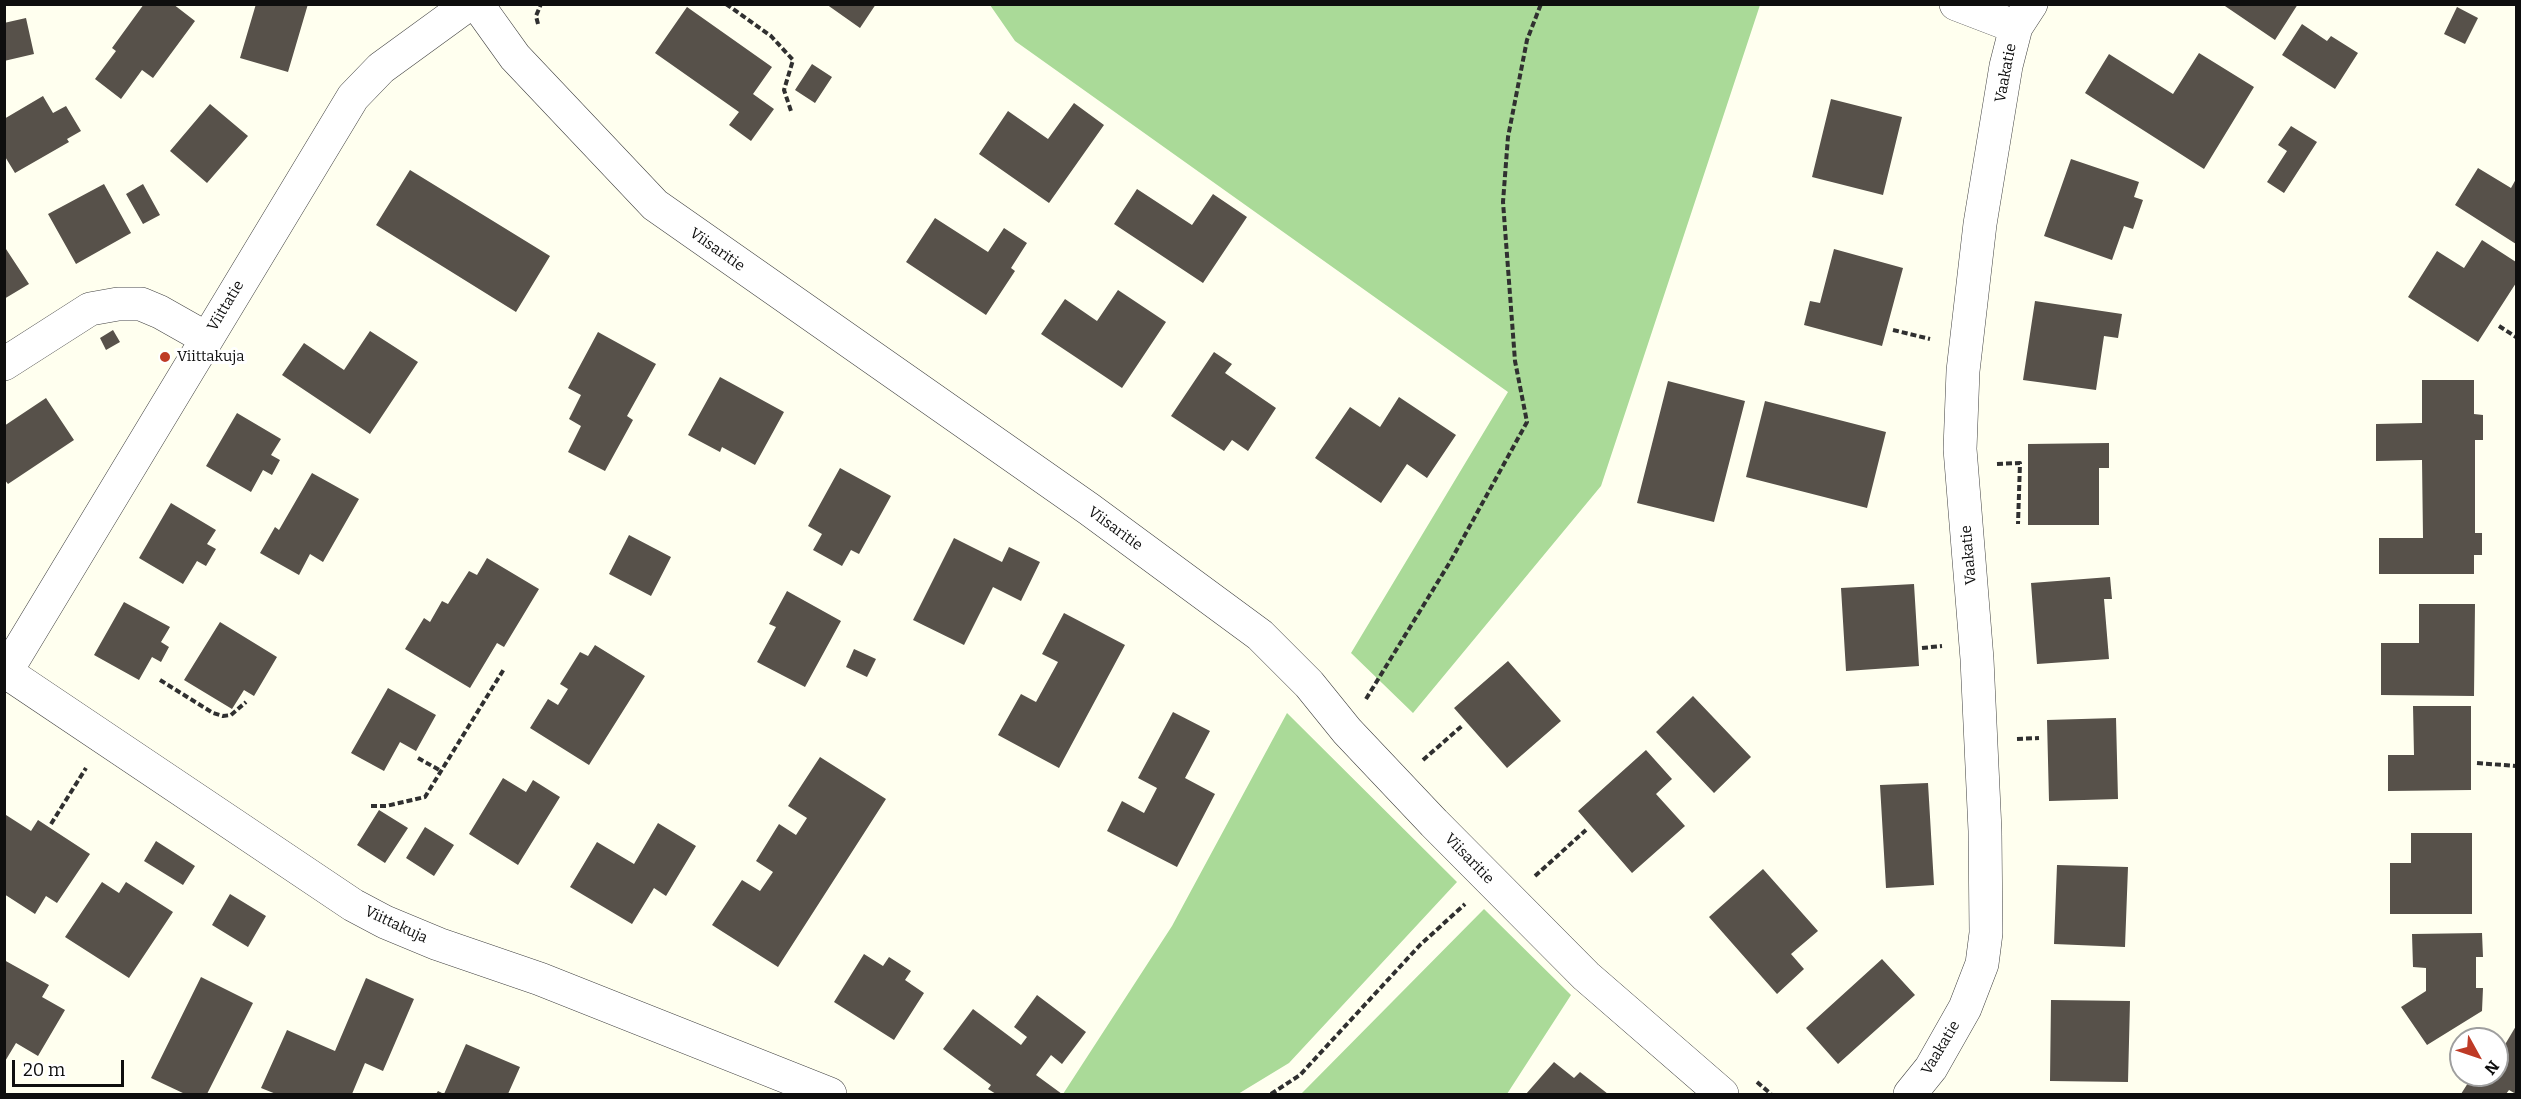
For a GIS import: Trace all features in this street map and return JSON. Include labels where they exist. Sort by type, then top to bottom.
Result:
[{"type":"street","name":"Viittatie","points":[[5,674],[353,97],[381,68],[469,4]]},
{"type":"street","name":"Viisaritie","points":[[477,4],[515,57],[655,205],[1089,509],[1260,635],[1309,684],[1347,731],[1491,882],[1586,976],[1722,1095]]},
{"type":"street","points":[[1956,4],[2023,16]]},
{"type":"street","name":"Vaakatie","points":[[1910,1095],[1931,1068],[1965,1008],[1982,964],[1986,933],[1985,831],[1977,659],[1961,466],[1963,364],[1978,247],[2006,66],[2023,16]]},
{"type":"street","points":[[4,364],[90,309],[118,304],[141,304],[207,338]]},
{"type":"street","name":"Viittakuja","points":[[5,674],[353,905],[385,922],[432,942],[540,979],[830,1095]]},
{"type":"path","points":[[726,4],[771,36],[794,60],[784,90],[791,111]]},
{"type":"path","points":[[1347,731],[1450,562],[1527,422],[1515,361],[1503,202],[1508,137],[1527,40],[1541,4]]},
{"type":"path","points":[[2499,326],[2517,337]]},
{"type":"path","points":[[1961,466],[2020,464],[2018,524]]},
{"type":"path","points":[[371,806],[386,806],[425,797],[504,669]]},
{"type":"path","points":[[159,680],[213,713],[223,716],[231,715],[246,702]]},
{"type":"path","points":[[1419,763],[1463,725]]},
{"type":"path","points":[[51,824],[104,739]]},
{"type":"path","points":[[418,758],[441,771]]},
{"type":"path","points":[[2477,763],[2517,766]]},
{"type":"path","points":[[1533,878],[1586,830]]},
{"type":"path","points":[[1271,1095],[1300,1075],[1420,945],[1491,882]]},
{"type":"green space","points":[[990,5],[1760,5],[1601,486],[1413,713],[1351,653],[1508,392],[1015,41]]},
{"type":"green space","points":[[1287,713],[1457,882],[1289,1063],[1238,1094],[1063,1094],[1172,926]]},
{"type":"green space","points":[[1484,909],[1571,995],[1507,1094],[1301,1094]]},
{"type":"building","points":[[144,4],[173,4],[195,21],[153,78],[142,70],[121,99],[95,79],[116,51],[112,48]]},
{"type":"building","points":[[256,4],[308,4],[288,72],[240,58]]},
{"type":"building","points":[[826,4],[876,4],[860,28]]},
{"type":"building","points":[[2222,4],[2298,4],[2275,40]]},
{"type":"building","points":[[687,7],[772,67],[753,94],[774,109],[751,141],[729,125],[739,112],[655,53]]},
{"type":"building","points":[[2457,7],[2478,18],[2465,44],[2444,34]]},
{"type":"building","points":[[26,18],[34,54],[4,61],[4,23]]},
{"type":"building","points":[[2302,24],[2327,41],[2331,36],[2358,53],[2335,89],[2282,55]]},
{"type":"building","points":[[2199,53],[2254,87],[2204,169],[2085,93],[2109,54],[2173,94]]},
{"type":"building","points":[[812,64],[832,77],[815,103],[795,90]]},
{"type":"building","points":[[43,96],[53,113],[66,106],[81,131],[67,139],[69,142],[15,173],[4,155],[4,119]]},
{"type":"building","points":[[1831,99],[1902,117],[1883,195],[1812,177]]},
{"type":"building","points":[[1074,103],[1104,125],[1049,203],[979,154],[1008,111],[1048,139]]},
{"type":"building","points":[[210,104],[248,136],[207,183],[170,151]]},
{"type":"building","points":[[2291,126],[2317,142],[2284,193],[2267,182],[2287,151],[2278,145]]},
{"type":"building","points":[[2071,159],[2139,182],[2134,197],[2143,200],[2133,229],[2124,226],[2112,260],[2044,236]]},
{"type":"building","points":[[2478,168],[2511,188],[2516,179],[2516,244],[2455,205]]},
{"type":"building","points":[[410,170],[550,256],[516,312],[376,225]]},
{"type":"building","points":[[104,184],[131,233],[76,264],[48,214]]},
{"type":"building","points":[[143,184],[160,215],[143,224],[126,194]]},
{"type":"building","points":[[1137,189],[1192,225],[1213,194],[1247,217],[1203,283],[1114,224]]},
{"type":"building","points":[[935,218],[988,252],[1004,228],[1027,243],[1011,268],[1015,271],[986,315],[906,262]]},
{"type":"building","points":[[2482,240],[2516,262],[2516,283],[2478,342],[2408,297],[2437,251],[2464,268]]},
{"type":"building","points":[[4,246],[29,284],[4,299]]},
{"type":"building","points":[[1834,249],[1903,268],[1882,346],[1804,325],[1810,301],[1820,303]]},
{"type":"building","points":[[1118,290],[1166,322],[1122,388],[1041,334],[1065,299],[1097,321]]},
{"type":"building","points":[[2035,301],[2122,314],[2118,338],[2104,336],[2096,390],[2023,380]]},
{"type":"building","points":[[113,330],[120,342],[106,350],[100,338]]},
{"type":"building","points":[[370,331],[418,362],[370,434],[282,375],[304,343],[344,370]]},
{"type":"building","points":[[598,332],[656,364],[627,416],[633,420],[605,471],[568,452],[581,426],[569,419],[581,395],[568,388]]},
{"type":"building","points":[[1214,352],[1232,364],[1225,373],[1276,408],[1248,451],[1232,440],[1224,451],[1171,416]]},
{"type":"building","points":[[720,377],[784,412],[755,465],[722,447],[720,452],[688,435]]},
{"type":"building","points":[[2422,380],[2474,380],[2474,414],[2483,415],[2483,440],[2475,440],[2475,533],[2482,533],[2482,555],[2474,555],[2474,574],[2379,574],[2379,538],[2423,538],[2422,460],[2376,461],[2376,424],[2422,423]]},
{"type":"building","points":[[1668,381],[1745,401],[1714,522],[1637,503]]},
{"type":"building","points":[[1399,397],[1456,435],[1427,478],[1407,464],[1381,503],[1315,458],[1350,407],[1380,427]]},
{"type":"building","points":[[46,398],[74,440],[8,484],[4,479],[4,426]]},
{"type":"building","points":[[1765,401],[1886,432],[1867,508],[1746,477]]},
{"type":"building","points":[[237,413],[281,439],[271,455],[280,460],[272,475],[263,470],[251,492],[206,466]]},
{"type":"building","points":[[2109,443],[2109,468],[2099,468],[2099,525],[2028,525],[2028,444]]},
{"type":"building","points":[[840,468],[891,496],[859,554],[851,550],[842,566],[813,550],[822,534],[808,526]]},
{"type":"building","points":[[312,473],[359,499],[323,562],[310,554],[299,575],[260,553],[275,527],[279,530]]},
{"type":"building","points":[[171,503],[216,530],[207,544],[216,549],[206,566],[197,561],[183,584],[139,558]]},
{"type":"building","points":[[629,535],[671,557],[651,596],[609,574]]},
{"type":"building","points":[[954,538],[1002,562],[1009,547],[1040,562],[1021,601],[993,587],[964,645],[913,620]]},
{"type":"building","points":[[487,558],[539,589],[504,647],[497,643],[470,688],[405,649],[424,618],[430,622],[442,601],[448,604],[469,571],[477,575]]},
{"type":"building","points":[[2110,577],[2112,599],[2104,599],[2109,659],[2037,664],[2031,583]]},
{"type":"building","points":[[1914,584],[1919,666],[1846,671],[1841,588]]},
{"type":"building","points":[[787,591],[841,621],[805,687],[757,662],[776,627],[769,624]]},
{"type":"building","points":[[124,602],[170,627],[161,642],[169,647],[161,662],[152,657],[139,680],[94,655]]},
{"type":"building","points":[[2419,604],[2475,604],[2474,696],[2381,695],[2381,643],[2419,643]]},
{"type":"building","points":[[1064,613],[1125,645],[1059,768],[998,735],[1021,694],[1036,702],[1058,662],[1042,654]]},
{"type":"building","points":[[220,622],[277,657],[254,696],[244,690],[232,709],[184,680]]},
{"type":"building","points":[[595,645],[645,676],[589,765],[530,728],[548,699],[558,705],[568,689],[560,684],[580,652],[588,656]]},
{"type":"building","points":[[854,649],[876,659],[867,677],[846,667]]},
{"type":"building","points":[[1508,661],[1561,721],[1507,768],[1454,708]]},
{"type":"building","points":[[388,688],[436,715],[416,751],[400,742],[384,771],[351,753]]},
{"type":"building","points":[[1693,696],[1751,757],[1714,793],[1656,732]]},
{"type":"building","points":[[2413,706],[2471,706],[2471,790],[2388,791],[2388,755],[2414,755]]},
{"type":"building","points":[[1173,712],[1210,731],[1185,778],[1215,794],[1177,867],[1107,831],[1122,801],[1144,813],[1157,788],[1138,778]]},
{"type":"building","points":[[2116,718],[2118,799],[2049,801],[2047,720]]},
{"type":"building","points":[[1646,750],[1672,779],[1656,794],[1685,826],[1632,873],[1578,811]]},
{"type":"building","points":[[820,757],[886,799],[778,967],[712,925],[742,880],[760,891],[773,872],[756,861],[779,824],[796,835],[807,818],[788,806]]},
{"type":"building","points":[[503,778],[526,792],[533,780],[560,797],[518,865],[469,834]]},
{"type":"building","points":[[1928,783],[1934,885],[1886,888],[1880,785]]},
{"type":"building","points":[[379,810],[408,828],[385,863],[357,845]]},
{"type":"building","points":[[6,815],[31,831],[38,820],[90,854],[57,903],[46,896],[35,914],[4,894]]},
{"type":"building","points":[[658,823],[696,846],[666,896],[654,888],[632,924],[570,887],[597,842],[634,864]]},
{"type":"building","points":[[425,827],[454,845],[434,876],[406,858]]},
{"type":"building","points":[[2411,833],[2472,833],[2472,914],[2390,914],[2390,863],[2411,863]]},
{"type":"building","points":[[156,841],[195,866],[183,885],[144,861]]},
{"type":"building","points":[[2057,865],[2128,867],[2125,947],[2054,944]]},
{"type":"building","points":[[1763,869],[1818,931],[1791,954],[1804,969],[1777,994],[1709,917]]},
{"type":"building","points":[[102,882],[119,893],[126,882],[173,912],[129,978],[65,937]]},
{"type":"building","points":[[230,894],[266,916],[248,947],[212,925]]},
{"type":"building","points":[[2482,933],[2483,957],[2476,957],[2476,988],[2483,988],[2482,1011],[2456,1027],[2449,1027],[2449,1031],[2427,1045],[2401,1007],[2426,991],[2426,968],[2413,967],[2412,934]]},
{"type":"building","points":[[864,954],[883,966],[889,957],[911,971],[905,980],[924,993],[894,1040],[834,1002]]},
{"type":"building","points":[[1882,959],[1915,995],[1838,1064],[1806,1028]]},
{"type":"building","points":[[4,960],[49,985],[42,997],[65,1010],[38,1056],[16,1043],[4,1063]]},
{"type":"building","points":[[201,977],[253,1003],[207,1094],[185,1094],[151,1078]]},
{"type":"building","points":[[366,978],[414,999],[383,1071],[365,1063],[352,1094],[276,1094],[261,1088],[287,1030],[335,1051]]},
{"type":"building","points":[[1037,995],[1086,1032],[1062,1064],[1051,1055],[1036,1075],[1062,1094],[996,1094],[988,1089],[991,1085],[943,1049],[973,1009],[1021,1045],[1027,1037],[1014,1027]]},
{"type":"building","points":[[2051,1000],[2130,1001],[2128,1082],[2050,1081]]},
{"type":"building","points":[[2516,1026],[2516,1094],[2509,1090],[2506,1094],[2461,1094],[2465,1087],[2509,1087],[2509,1038]]},
{"type":"building","points":[[466,1044],[520,1067],[508,1094],[444,1094]]},
{"type":"building","points":[[1554,1062],[1574,1078],[1580,1072],[1608,1094],[1526,1094]]},
{"type":"place","name":"Viittakuja","points":[[165,357]]}]
